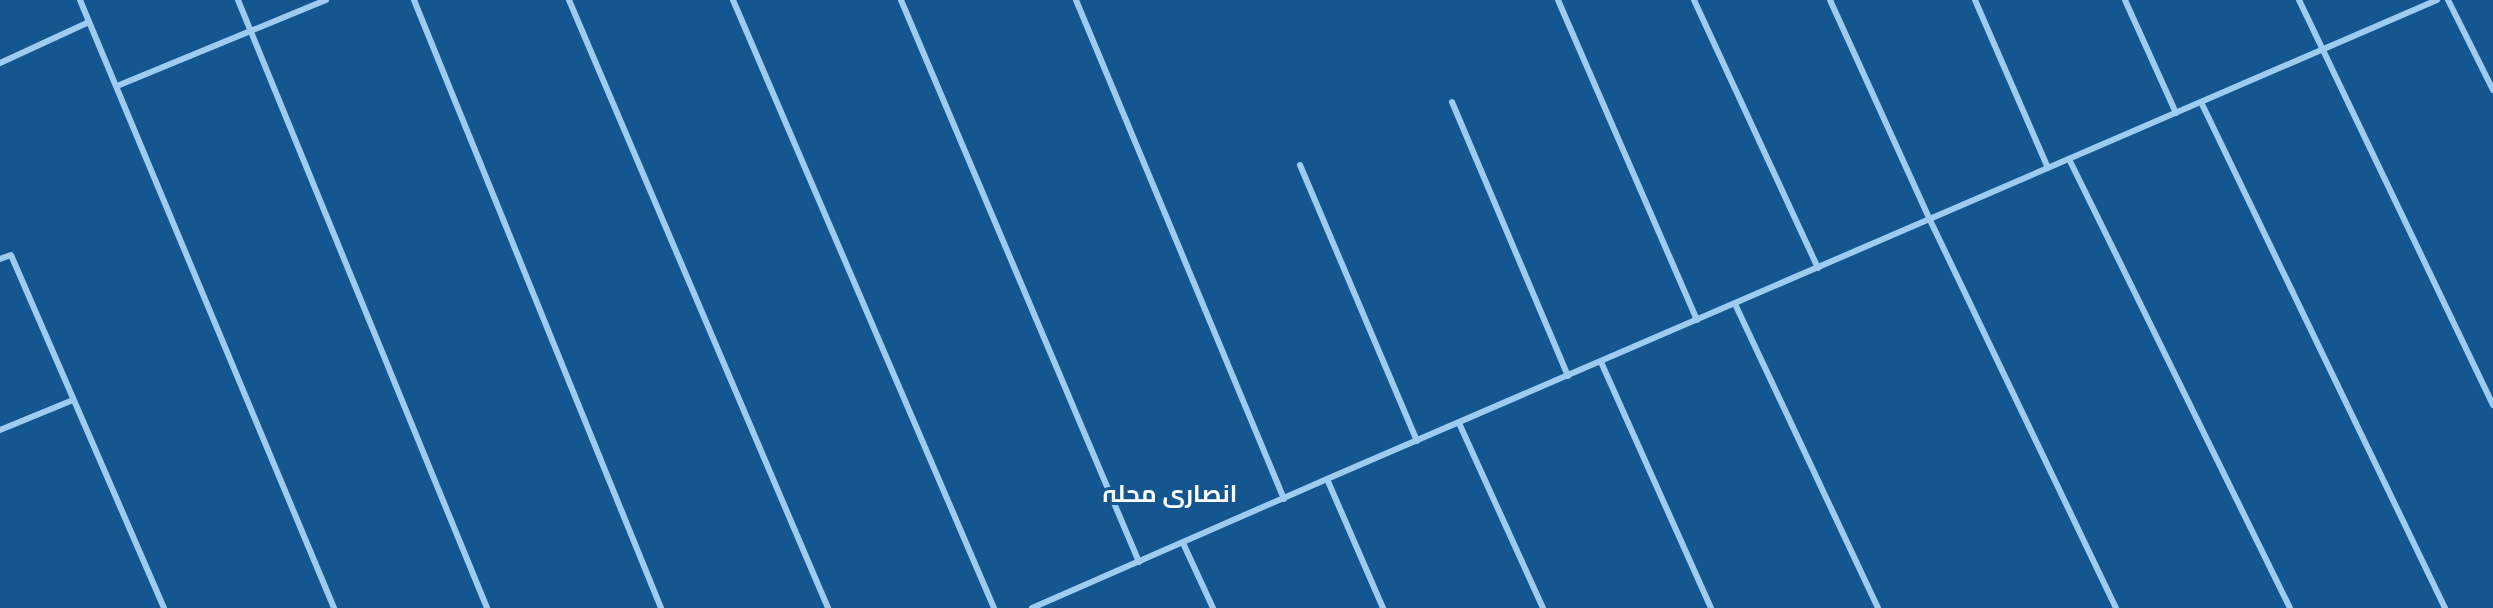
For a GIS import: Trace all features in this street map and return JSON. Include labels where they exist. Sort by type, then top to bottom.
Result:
[{"type":"street","points":[[80,0],[334,608]]},
{"type":"street","points":[[238,0],[487,608]]},
{"type":"street","points":[[117,86],[326,0]]},
{"type":"street","points":[[414,0],[662,608]]},
{"type":"street","points":[[569,0],[828,608]]},
{"type":"street","points":[[733,0],[994,608]]},
{"type":"street","points":[[901,0],[1139,562]]},
{"type":"street","points":[[1076,0],[1284,499]]},
{"type":"street","points":[[1558,0],[1697,320]]},
{"type":"street","points":[[1694,0],[1818,268]]},
{"type":"street","points":[[1830,0],[1930,220],[2116,608]]},
{"type":"street","points":[[1975,0],[2048,168]]},
{"type":"street","points":[[2125,0],[2176,113]]},
{"type":"street","points":[[2299,0],[2493,405]]},
{"type":"street","points":[[1037,607],[1327,478],[1460,423],[2437,0]]},
{"type":"street","points":[[2448,0],[2493,90]]},
{"type":"street","points":[[0,63],[89,22]]},
{"type":"street","points":[[1452,102],[1568,376]]},
{"type":"street","points":[[2201,102],[2445,608]]},
{"type":"street","points":[[2068,159],[2290,608]]},
{"type":"street","points":[[1300,165],[1417,441]]},
{"type":"street","points":[[0,260],[11,255],[164,608]]},
{"type":"street","points":[[1735,304],[1878,608]]},
{"type":"street","points":[[1601,362],[1711,608]]},
{"type":"street","points":[[0,430],[73,400]]},
{"type":"street","points":[[1460,423],[1544,608]]},
{"type":"street","points":[[1327,478],[1383,608]]},
{"type":"street","points":[[1183,543],[1213,608]]},
{"type":"district","name":"انصاری محلہ","points":[[1170,494]]}]
